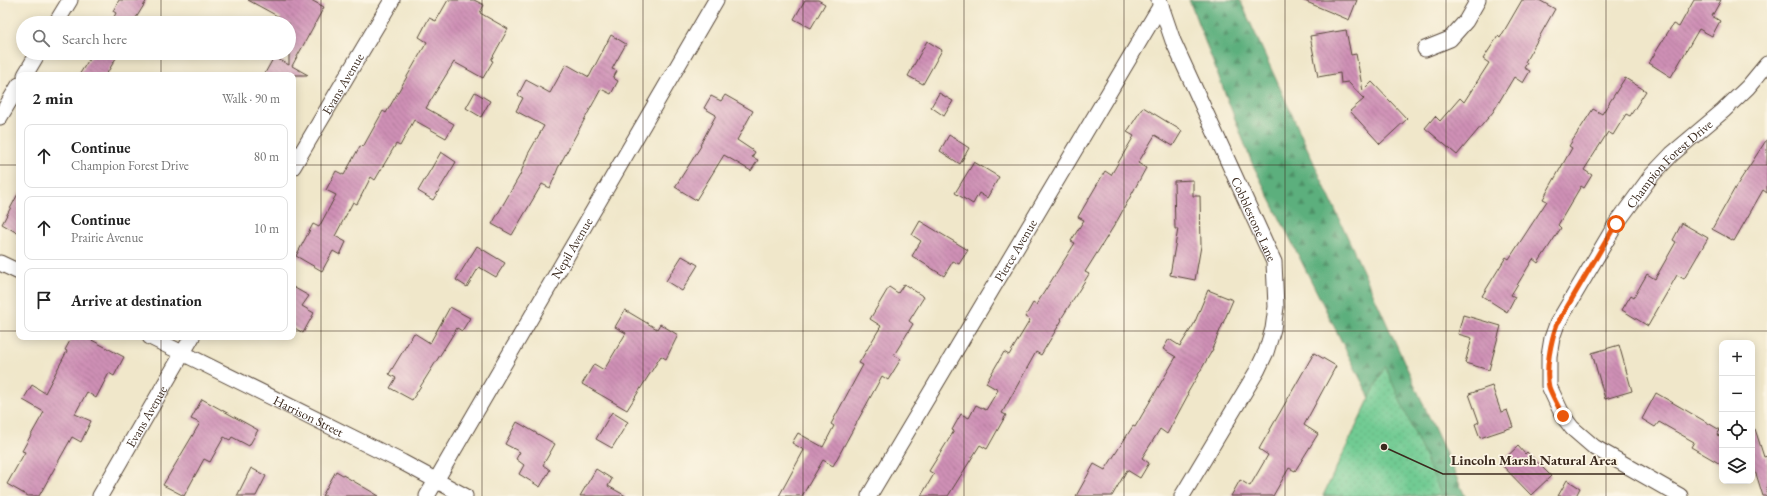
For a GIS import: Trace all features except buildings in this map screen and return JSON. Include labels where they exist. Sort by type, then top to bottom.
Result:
[{"type":"street","points":[[60,16],[70,0]]},
{"type":"street","name":"Evans Avenue","points":[[296,162],[392,0]]},
{"type":"street","name":"Nepil Avenue","points":[[427,496],[716,0]]},
{"type":"street","points":[[1425,49],[1450,39],[1466,21],[1478,0]]},
{"type":"street","name":"Pierce Avenue","points":[[869,496],[1160,2]]},
{"type":"street","name":"Cobblestone Lane","points":[[1160,2],[1173,40],[1274,262],[1276,307],[1273,329],[1266,352],[1257,371],[1182,496]]},
{"type":"street","points":[[27,72],[34,60]]},
{"type":"street","name":"Champion Forest Drive","points":[[1680,496],[1594,447],[1583,439],[1563,416],[1549,386],[1549,356],[1552,338],[1557,324],[1630,203],[1672,154],[1723,111],[1748,87],[1767,64]]},
{"type":"street","points":[[0,117],[16,90]]},
{"type":"street","points":[[0,263],[16,271]]},
{"type":"street","name":"Harrison Street","points":[[156,340],[436,480],[465,496]]},
{"type":"street","name":"Evans Avenue","points":[[100,496],[190,340]]},
{"type":"green space","points":[[1189,0],[1240,0],[1465,496],[1323,496],[1370,398],[1252,163]]},
{"type":"green space","points":[[1385,366],[1442,496],[1323,496]]},
{"type":"place","name":"Lincoln Marsh Natural Area","points":[[1384,447]]},
{"type":"route","points":[[1563,416],[1549,386],[1549,356],[1552,338],[1557,324],[1616,224]]}]
